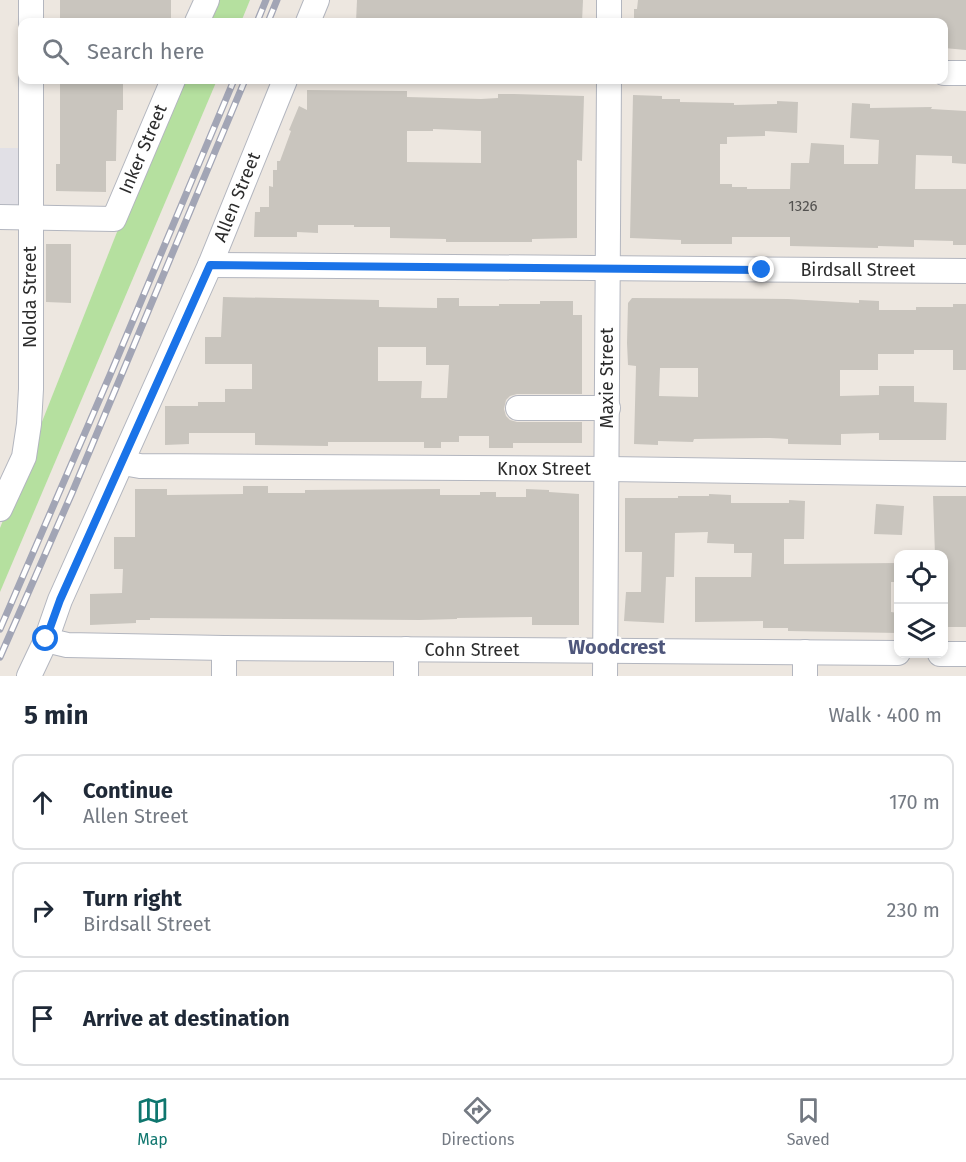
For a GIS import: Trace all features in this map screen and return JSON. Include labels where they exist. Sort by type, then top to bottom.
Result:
[{"type":"street","points":[[31,0],[31,18]]},
{"type":"street","points":[[199,18],[207,0]]},
{"type":"street","points":[[310,18],[317,0]]},
{"type":"street","points":[[609,0],[609,18]]},
{"type":"street","points":[[948,73],[966,73]]},
{"type":"street","name":"Nolda Street","points":[[0,509],[24,457],[29,424],[31,389],[29,217],[31,84]]},
{"type":"street","name":"Inker Street","points":[[29,217],[114,219],[171,84]]},
{"type":"street","name":"Allen Street","points":[[32,674],[60,600],[210,265],[283,84]]},
{"type":"street","name":"Maxie Street","points":[[605,676],[609,84]]},
{"type":"street","points":[[0,217],[29,217]]},
{"type":"street","name":"Birdsall Street","points":[[210,265],[966,271]]},
{"type":"street","points":[[518,408],[608,408]]},
{"type":"street","name":"Knox Street","points":[[123,463],[152,466],[966,474]]},
{"type":"street","name":"Cohn Street","points":[[46,639],[67,645],[224,648],[894,653]]},
{"type":"street","points":[[224,648],[224,676]]},
{"type":"street","points":[[406,650],[406,676]]},
{"type":"street","points":[[805,652],[805,676]]},
{"type":"street","points":[[948,654],[966,654]]},
{"type":"shaded area","points":[[0,148],[22,148],[20,209],[0,212]]},
{"type":"green space","points":[[215,0],[250,0],[243,18],[207,18]]},
{"type":"green space","points":[[179,84],[215,84],[0,592],[0,528],[117,232]]},
{"type":"building","points":[[60,0],[171,0],[171,18],[60,18]]},
{"type":"building","points":[[357,0],[583,0],[582,18],[356,18]]},
{"type":"building","points":[[638,0],[966,0],[966,50],[948,48],[948,18],[634,18],[634,9],[637,9]]},
{"type":"building","points":[[60,84],[123,84],[123,110],[117,110],[116,161],[106,161],[106,192],[56,191],[56,164],[60,164]]},
{"type":"building","points":[[307,90],[407,91],[407,97],[481,99],[498,98],[498,94],[584,96],[582,161],[577,160],[577,238],[532,239],[532,242],[446,242],[446,239],[390,238],[390,227],[354,227],[354,225],[318,225],[318,233],[297,232],[297,237],[254,237],[255,212],[260,212],[260,207],[269,207],[269,186],[273,187],[273,170],[277,170],[277,161],[280,161],[299,106],[307,110]],"holes":[[[433,129],[481,131],[481,163],[407,162],[407,131],[433,131]]]},
{"type":"building","points":[[633,95],[662,96],[662,99],[680,99],[680,102],[734,103],[734,105],[777,104],[777,101],[798,102],[797,133],[765,131],[765,136],[727,137],[727,144],[720,144],[720,184],[732,184],[732,187],[747,187],[747,189],[790,189],[791,163],[809,163],[811,143],[844,145],[844,164],[878,164],[879,140],[850,138],[852,103],[870,104],[870,108],[932,107],[931,109],[966,111],[966,164],[952,163],[952,156],[916,155],[915,189],[966,189],[966,245],[953,245],[953,241],[914,240],[914,247],[790,246],[790,237],[732,237],[732,244],[681,244],[681,240],[630,238]]},
{"type":"building","points":[[46,244],[71,244],[71,303],[46,302]]},
{"type":"building","points":[[223,297],[379,300],[379,307],[437,308],[437,298],[459,298],[459,306],[573,301],[573,315],[582,315],[582,394],[517,394],[506,400],[504,409],[510,420],[517,422],[582,422],[582,443],[513,443],[513,448],[489,448],[489,436],[459,436],[459,442],[441,442],[441,448],[424,448],[424,442],[328,442],[328,446],[255,445],[255,433],[189,433],[189,444],[165,445],[165,406],[198,406],[198,402],[225,402],[225,389],[252,389],[252,364],[205,364],[205,337],[221,337]],"holes":[[[378,347],[426,347],[426,365],[449,365],[447,398],[421,398],[422,381],[378,381]]]},
{"type":"building","points":[[632,298],[788,299],[859,303],[859,300],[879,301],[879,310],[916,310],[916,307],[953,307],[953,304],[966,304],[966,370],[953,370],[953,350],[914,350],[914,354],[878,354],[878,370],[840,370],[840,396],[879,395],[879,386],[914,386],[914,402],[947,403],[946,440],[879,440],[879,433],[841,434],[841,445],[788,444],[788,439],[770,438],[694,439],[693,442],[658,441],[658,445],[634,444],[636,366],[628,365],[628,303]],"holes":[[[660,368],[698,368],[698,397],[659,396]]]},
{"type":"building","points":[[243,486],[268,486],[268,493],[305,493],[305,490],[440,489],[440,495],[480,495],[480,492],[496,492],[496,497],[526,497],[526,489],[579,494],[579,625],[532,625],[532,617],[419,620],[150,618],[150,620],[136,620],[136,623],[90,625],[90,594],[122,593],[123,569],[114,569],[114,537],[135,537],[135,489],[167,489],[167,495],[243,494]]},
{"type":"building","points":[[709,494],[731,495],[731,503],[805,501],[804,539],[784,539],[784,564],[894,563],[894,582],[891,582],[891,612],[894,612],[894,633],[788,631],[788,628],[763,628],[763,621],[695,622],[695,577],[751,577],[752,553],[734,553],[734,544],[707,543],[708,532],[675,533],[674,577],[666,577],[664,623],[624,621],[626,592],[641,592],[642,552],[625,552],[625,498],[709,496]]},
{"type":"building","points":[[933,496],[966,496],[966,627],[948,627],[948,550],[935,550]]},
{"type":"building","points":[[876,504],[904,506],[902,535],[874,534]]},
{"type":"railway","points":[[259,18],[266,0]]},
{"type":"railway","points":[[270,18],[277,0]]},
{"type":"railway","points":[[0,629],[232,84]]},
{"type":"railway","points":[[0,657],[72,493],[243,84]]},
{"type":"district","name":"Woodcrest","points":[[617,647]]},
{"type":"route","points":[[46,639],[60,600],[95,520],[123,463],[210,265],[762,270]]}]
